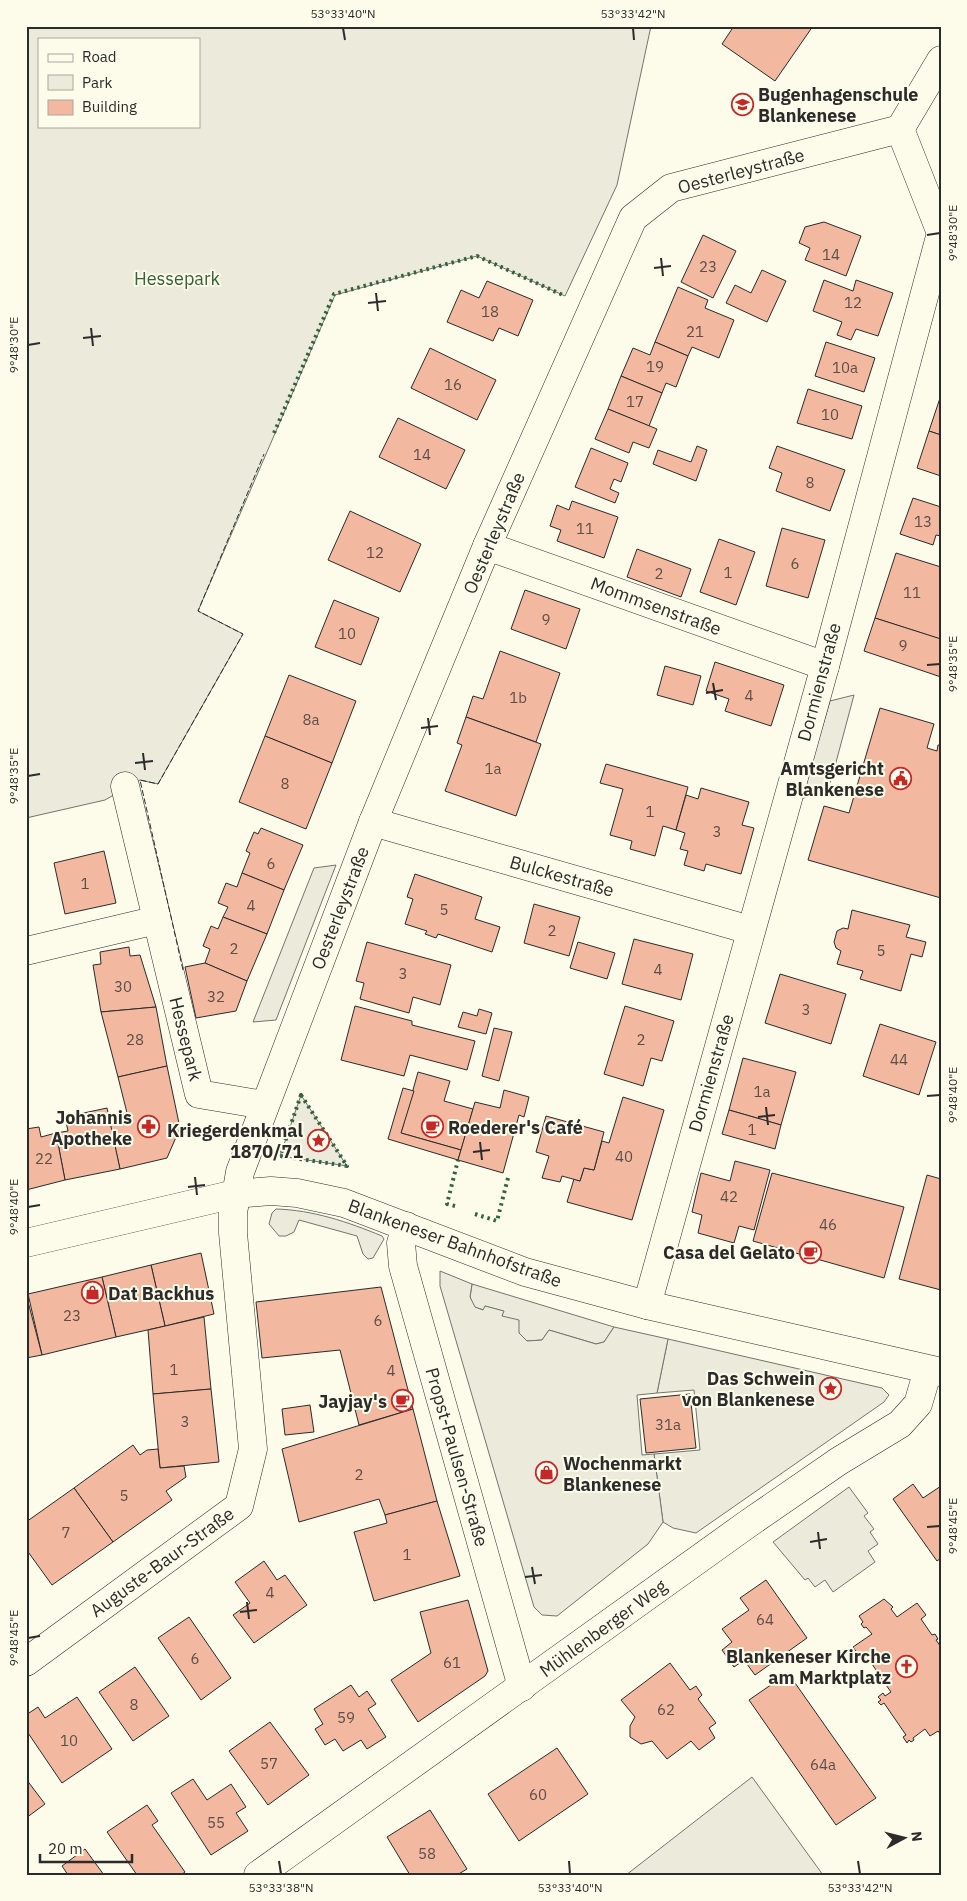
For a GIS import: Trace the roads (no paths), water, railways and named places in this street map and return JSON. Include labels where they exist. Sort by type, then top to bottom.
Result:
[{"type":"street","points":[[900,129],[941,60]]},
{"type":"street","name":"Dormienstraße","points":[[647,1305],[824,666],[941,233],[900,129]]},
{"type":"street","name":"Oesterleystraße","points":[[235,1194],[240,1172],[264,1106],[373,822],[487,546],[633,218],[671,188],[900,129]]},
{"type":"street","name":"Mommsenstraße","points":[[487,546],[824,666]]},
{"type":"street","name":"Hessepark","points":[[125,786],[199,1094],[264,1106]]},
{"type":"street","name":"Bulckestraße","points":[[373,822],[750,930]]},
{"type":"street","points":[[26,951],[156,920]]},
{"type":"street","name":"Blankeneser Bahnhofstraße","points":[[26,1243],[235,1194],[271,1192],[322,1197],[406,1226],[525,1272],[647,1305],[862,1352],[934,1371]]},
{"type":"street","name":"Auguste-Baur-Straße","points":[[26,1662],[239,1506],[253,1449],[233,1233],[235,1194]]},
{"type":"street","name":"Propst-Paulsen-Straße","points":[[406,1226],[401,1242],[403,1266],[522,1687]]},
{"type":"street","name":"Mühlenberger Weg","points":[[258,1875],[748,1523],[839,1461],[900,1424],[918,1404],[934,1371]]},
{"type":"place","name":"Bugenhagenschule Blankenese","points":[[742,104]]},
{"type":"place","name":"Amtsgericht Blankenese","points":[[900,778]]},
{"type":"place","name":"Johannis Apotheke","points":[[148,1127]]},
{"type":"place","name":"Roederer's Café","points":[[432,1127]]},
{"type":"place","name":"Kriegerdenkmal 1870/71","points":[[319,1140]]},
{"type":"place","name":"Casa del Gelato","points":[[811,1252]]},
{"type":"place","name":"Dat Backhus","points":[[92,1293]]},
{"type":"place","name":"Das Schwein von Blankenese","points":[[831,1388]]},
{"type":"place","name":"Jayjay's","points":[[403,1401]]},
{"type":"place","name":"Wochenmarkt Blankenese","points":[[547,1473]]},
{"type":"place","name":"Blankeneser Kirche am Marktplatz","points":[[907,1666]]}]
